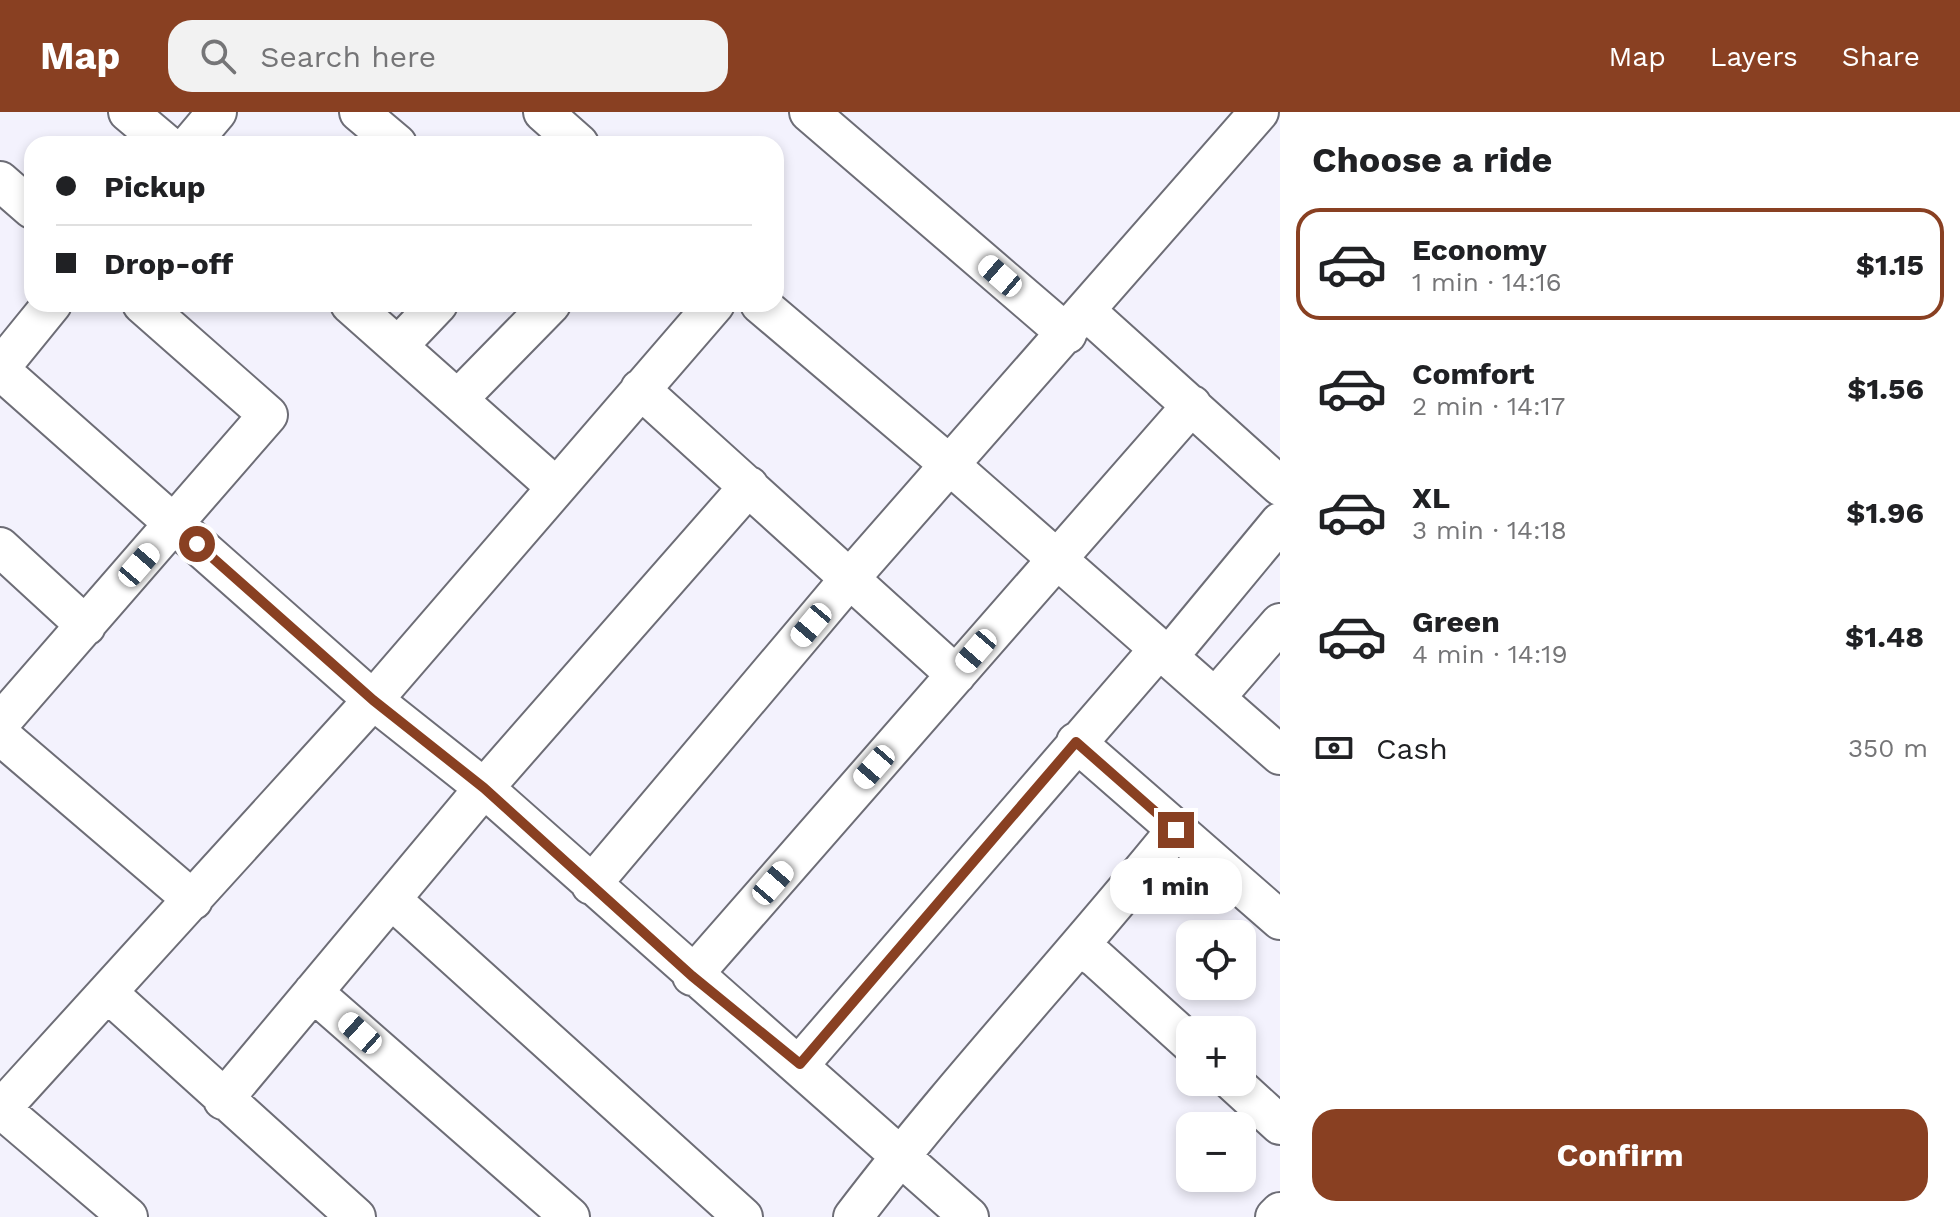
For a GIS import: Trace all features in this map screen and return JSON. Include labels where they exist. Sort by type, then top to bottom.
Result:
[{"type":"street","points":[[128,112],[156,136]]},
{"type":"street","points":[[197,136],[217,112]]},
{"type":"street","points":[[359,112],[388,136]]},
{"type":"street","points":[[543,112],[570,136]]},
{"type":"street","points":[[809,112],[1077,322],[1192,405],[1280,486]]},
{"type":"street","points":[[591,885],[851,577],[1259,112]]},
{"type":"street","points":[[0,181],[24,202]]},
{"type":"street","points":[[46,312],[0,369],[373,700],[484,788],[692,976],[800,1064],[969,1217]]},
{"type":"street","points":[[0,723],[268,415],[151,312]]},
{"type":"street","points":[[359,312],[556,487]]},
{"type":"street","points":[[398,346],[430,312]]},
{"type":"street","points":[[458,399],[543,312]]},
{"type":"street","points":[[128,1217],[0,1108],[373,700],[708,312]]},
{"type":"street","points":[[769,312],[951,466],[1280,755]]},
{"type":"street","points":[[640,389],[956,675]]},
{"type":"street","points":[[692,976],[1192,405]]},
{"type":"street","points":[[223,1100],[484,788],[749,486]]},
{"type":"street","points":[[800,1064],[1076,742],[1164,652],[1280,522]]},
{"type":"street","points":[[0,547],[86,626]]},
{"type":"street","points":[[1215,698],[1280,623]]},
{"type":"street","points":[[0,735],[193,900]]},
{"type":"street","points":[[1076,742],[1280,920]]},
{"type":"street","points":[[853,1217],[900,1155],[1080,948],[1176,830]]},
{"type":"street","points":[[392,900],[743,1217]]},
{"type":"street","points":[[1080,948],[1176,1031]]},
{"type":"street","points":[[313,992],[570,1217]]},
{"type":"street","points":[[108,993],[356,1217]]},
{"type":"street","points":[[1248,1096],[1280,1125]]},
{"type":"street","points":[[1275,1217],[1280,1212]]},
{"type":"route","points":[[197,544],[373,700],[484,788],[692,976],[800,1064],[1076,742],[1176,830]]}]
